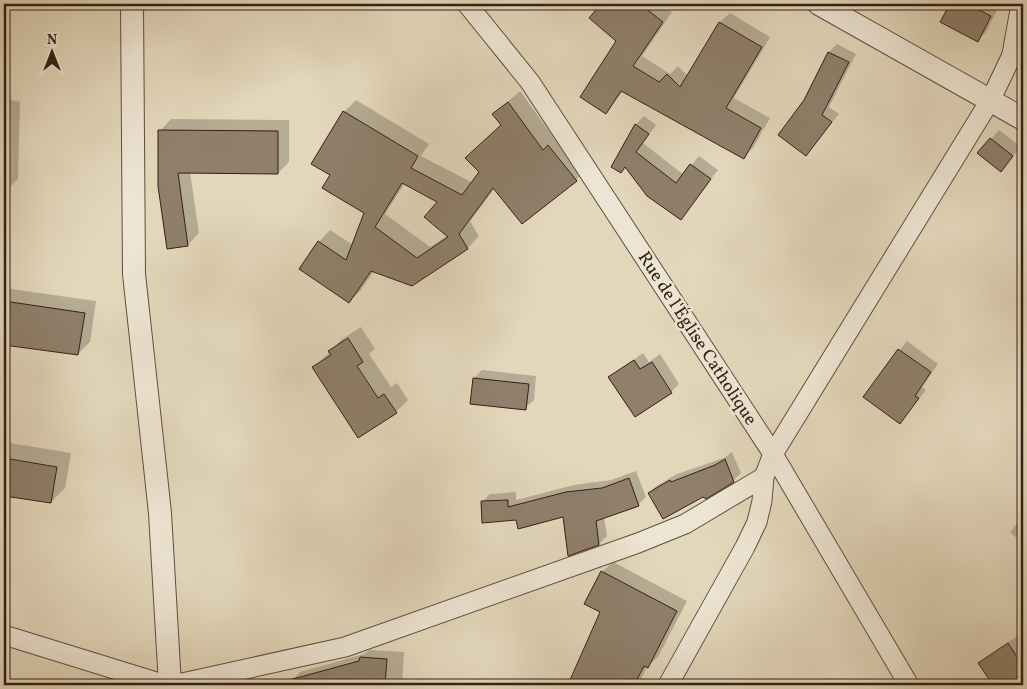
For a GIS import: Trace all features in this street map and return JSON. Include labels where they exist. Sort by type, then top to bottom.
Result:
[{"type":"street","points":[[4,635],[168,685],[160,513],[134,274],[132,4]]},
{"type":"street","name":"Rue de l'Église Catholique","points":[[467,4],[530,82],[773,454],[909,685]]},
{"type":"street","points":[[819,4],[1023,119]]},
{"type":"street","points":[[1011,57],[1021,4]]},
{"type":"street","points":[[668,685],[746,547],[757,522],[762,501],[764,477],[773,454],[990,99],[1011,57],[1023,41]]},
{"type":"street","points":[[174,685],[345,647],[638,543],[685,524],[764,477]]},
{"type":"street","points":[[211,676],[228,685]]},
{"type":"building","points":[[601,4],[640,4],[663,22],[633,66],[659,82],[667,74],[680,87],[719,22],[762,47],[726,108],[761,128],[744,159],[621,91],[606,114],[580,97],[616,41],[589,18]]},
{"type":"building","points":[[950,4],[967,4],[991,16],[978,42],[940,22]]},
{"type":"building","points":[[828,52],[849,62],[822,115],[832,122],[806,156],[778,135],[804,100]]},
{"type":"building","points":[[508,102],[543,150],[548,145],[577,181],[522,224],[493,188],[459,234],[468,249],[412,286],[371,271],[349,303],[299,269],[318,241],[346,260],[364,213],[322,188],[330,175],[311,164],[343,111],[418,156],[411,168],[462,195],[479,172],[465,158],[501,125],[492,114]],"holes":[[[402,183],[437,202],[424,217],[448,237],[417,258],[375,227]]]},
{"type":"building","points":[[635,124],[649,134],[636,152],[676,183],[690,164],[711,179],[681,220],[647,196],[625,167],[621,173],[611,167]]},
{"type":"building","points":[[158,130],[278,131],[278,174],[178,173],[188,246],[167,249],[158,186]]},
{"type":"building","points":[[990,138],[1013,156],[1001,172],[977,153]]},
{"type":"building","points":[[4,301],[85,313],[78,355],[4,345]]},
{"type":"building","points":[[348,338],[363,362],[357,366],[378,398],[384,394],[397,413],[358,438],[312,367],[331,355],[328,351]]},
{"type":"building","points":[[898,349],[931,372],[915,396],[919,398],[900,424],[863,397]]},
{"type":"building","points":[[634,360],[640,369],[652,362],[672,393],[635,417],[608,377]]},
{"type":"building","points":[[473,378],[529,384],[526,410],[470,404]]},
{"type":"building","points":[[4,458],[57,467],[51,503],[4,496]]},
{"type":"building","points":[[725,459],[734,482],[706,499],[703,497],[663,519],[648,493],[670,480],[671,482],[715,465]]},
{"type":"building","points":[[629,478],[639,506],[596,521],[599,545],[568,556],[563,517],[518,529],[516,520],[482,523],[481,501],[508,500],[508,507],[566,492],[602,488]]},
{"type":"building","points":[[601,571],[677,611],[648,668],[644,666],[634,685],[581,685],[570,680],[600,612],[584,604]]},
{"type":"building","points":[[1008,643],[1023,666],[1023,681],[1016,685],[993,685],[978,663]]},
{"type":"building","points":[[360,657],[387,659],[385,685],[290,685],[289,680],[359,661]]}]
